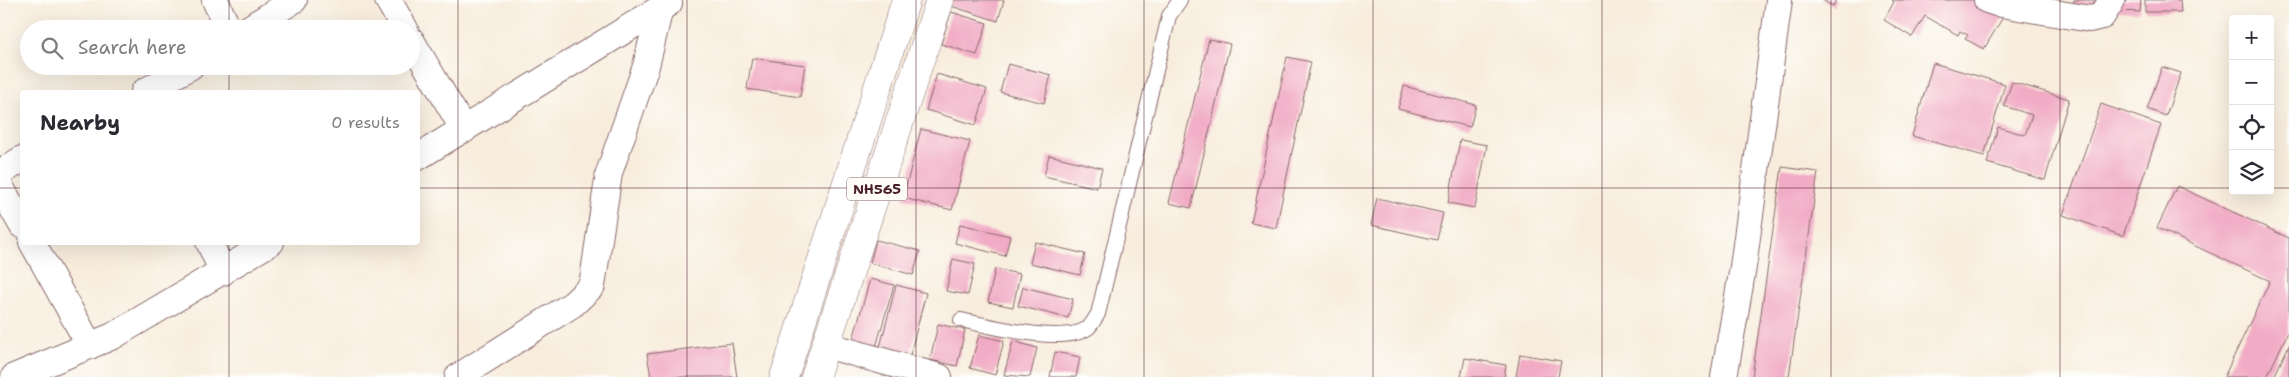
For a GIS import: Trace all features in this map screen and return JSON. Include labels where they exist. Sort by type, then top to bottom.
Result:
[{"type":"highway","name":"NH565","points":[[784,377],[906,0]]},
{"type":"highway","name":"NH565","points":[[815,377],[940,0]]},
{"type":"street","points":[[215,0],[224,20]]},
{"type":"street","points":[[262,20],[294,0]]},
{"type":"street","points":[[388,0],[400,20]]},
{"type":"street","points":[[1724,377],[1743,267],[1779,0]]},
{"type":"street","points":[[1987,0],[2090,18],[2102,16],[2112,0]]},
{"type":"street","points":[[420,155],[464,130],[667,4]]},
{"type":"street","points":[[458,377],[573,304],[592,286],[609,173],[624,123],[667,4]]},
{"type":"street","points":[[420,55],[464,130]]},
{"type":"street","points":[[148,90],[175,75]]},
{"type":"street","points":[[0,173],[20,160]]},
{"type":"street","points":[[0,186],[20,221]]},
{"type":"street","points":[[34,245],[90,346]]},
{"type":"street","points":[[210,245],[223,272]]},
{"type":"street","points":[[14,377],[113,336],[266,245]]},
{"type":"street","points":[[826,345],[939,377]]},
{"type":"lane","points":[[961,320],[1038,335],[1072,333],[1088,327],[1098,314],[1169,16],[1180,0]]},
{"type":"building","points":[[953,0],[1004,0],[998,21],[951,6]]},
{"type":"building","points":[[1822,0],[1836,0],[1833,6]]},
{"type":"building","points":[[1892,0],[1974,0],[2003,17],[1984,49],[1965,39],[1968,35],[1960,31],[1958,35],[1925,16],[1912,37],[1884,20],[1894,2]]},
{"type":"building","points":[[2074,0],[2103,0],[2102,11],[2073,8]]},
{"type":"building","points":[[2118,0],[2141,0],[2140,12],[2118,11]]},
{"type":"building","points":[[2145,0],[2180,0],[2181,12],[2145,12]]},
{"type":"building","points":[[951,12],[987,23],[977,55],[941,44]]},
{"type":"building","points":[[1209,39],[1230,44],[1191,208],[1169,203]]},
{"type":"building","points":[[1287,57],[1311,62],[1276,228],[1251,223]]},
{"type":"building","points":[[752,58],[805,65],[800,97],[747,89]]},
{"type":"building","points":[[1933,63],[2005,84],[1984,156],[1912,136]]},
{"type":"building","points":[[1008,64],[1051,75],[1044,103],[1000,92]]},
{"type":"building","points":[[2162,67],[2181,73],[2166,116],[2147,109]]},
{"type":"building","points":[[937,74],[987,89],[976,125],[926,110]]},
{"type":"building","points":[[2012,82],[2069,99],[2045,180],[1987,163],[1998,127],[2025,135],[2032,115],[2004,106]]},
{"type":"building","points":[[1404,86],[1476,105],[1470,127],[1398,109]]},
{"type":"building","points":[[2101,104],[2161,125],[2123,236],[2063,215]]},
{"type":"building","points":[[921,129],[970,141],[952,210],[903,198]]},
{"type":"building","points":[[1460,140],[1487,145],[1475,208],[1448,203]]},
{"type":"building","points":[[1049,155],[1102,168],[1097,188],[1044,176]]},
{"type":"building","points":[[1782,167],[1818,172],[1789,377],[1752,377]]},
{"type":"building","points":[[2177,186],[2289,238],[2289,330],[2267,377],[2224,377],[2270,281],[2157,228]]},
{"type":"building","points":[[1377,198],[1443,213],[1437,240],[1371,225]]},
{"type":"building","points":[[960,224],[1010,236],[1005,256],[955,243]]},
{"type":"building","points":[[876,240],[920,251],[913,275],[870,263]]},
{"type":"building","points":[[1035,242],[1085,254],[1080,275],[1030,263]]},
{"type":"building","points":[[953,259],[975,264],[968,295],[946,291]]},
{"type":"building","points":[[995,269],[1020,274],[1013,307],[988,302]]},
{"type":"building","points":[[870,279],[894,285],[875,350],[852,343]]},
{"type":"building","points":[[896,285],[926,293],[909,359],[879,351]]},
{"type":"building","points":[[1023,287],[1073,299],[1068,318],[1018,306]]},
{"type":"building","points":[[938,324],[965,330],[957,366],[930,360]]},
{"type":"building","points":[[979,335],[1004,341],[995,375],[970,368]]},
{"type":"building","points":[[1013,341],[1037,348],[1030,377],[1004,375]]},
{"type":"building","points":[[732,343],[737,377],[651,377],[647,354]]},
{"type":"building","points":[[2289,345],[2289,377],[2274,377]]},
{"type":"building","points":[[1055,352],[1080,357],[1076,377],[1050,377]]},
{"type":"building","points":[[1520,354],[1561,361],[1558,377],[1516,377]]},
{"type":"building","points":[[1465,358],[1506,365],[1504,377],[1461,377]]}]
